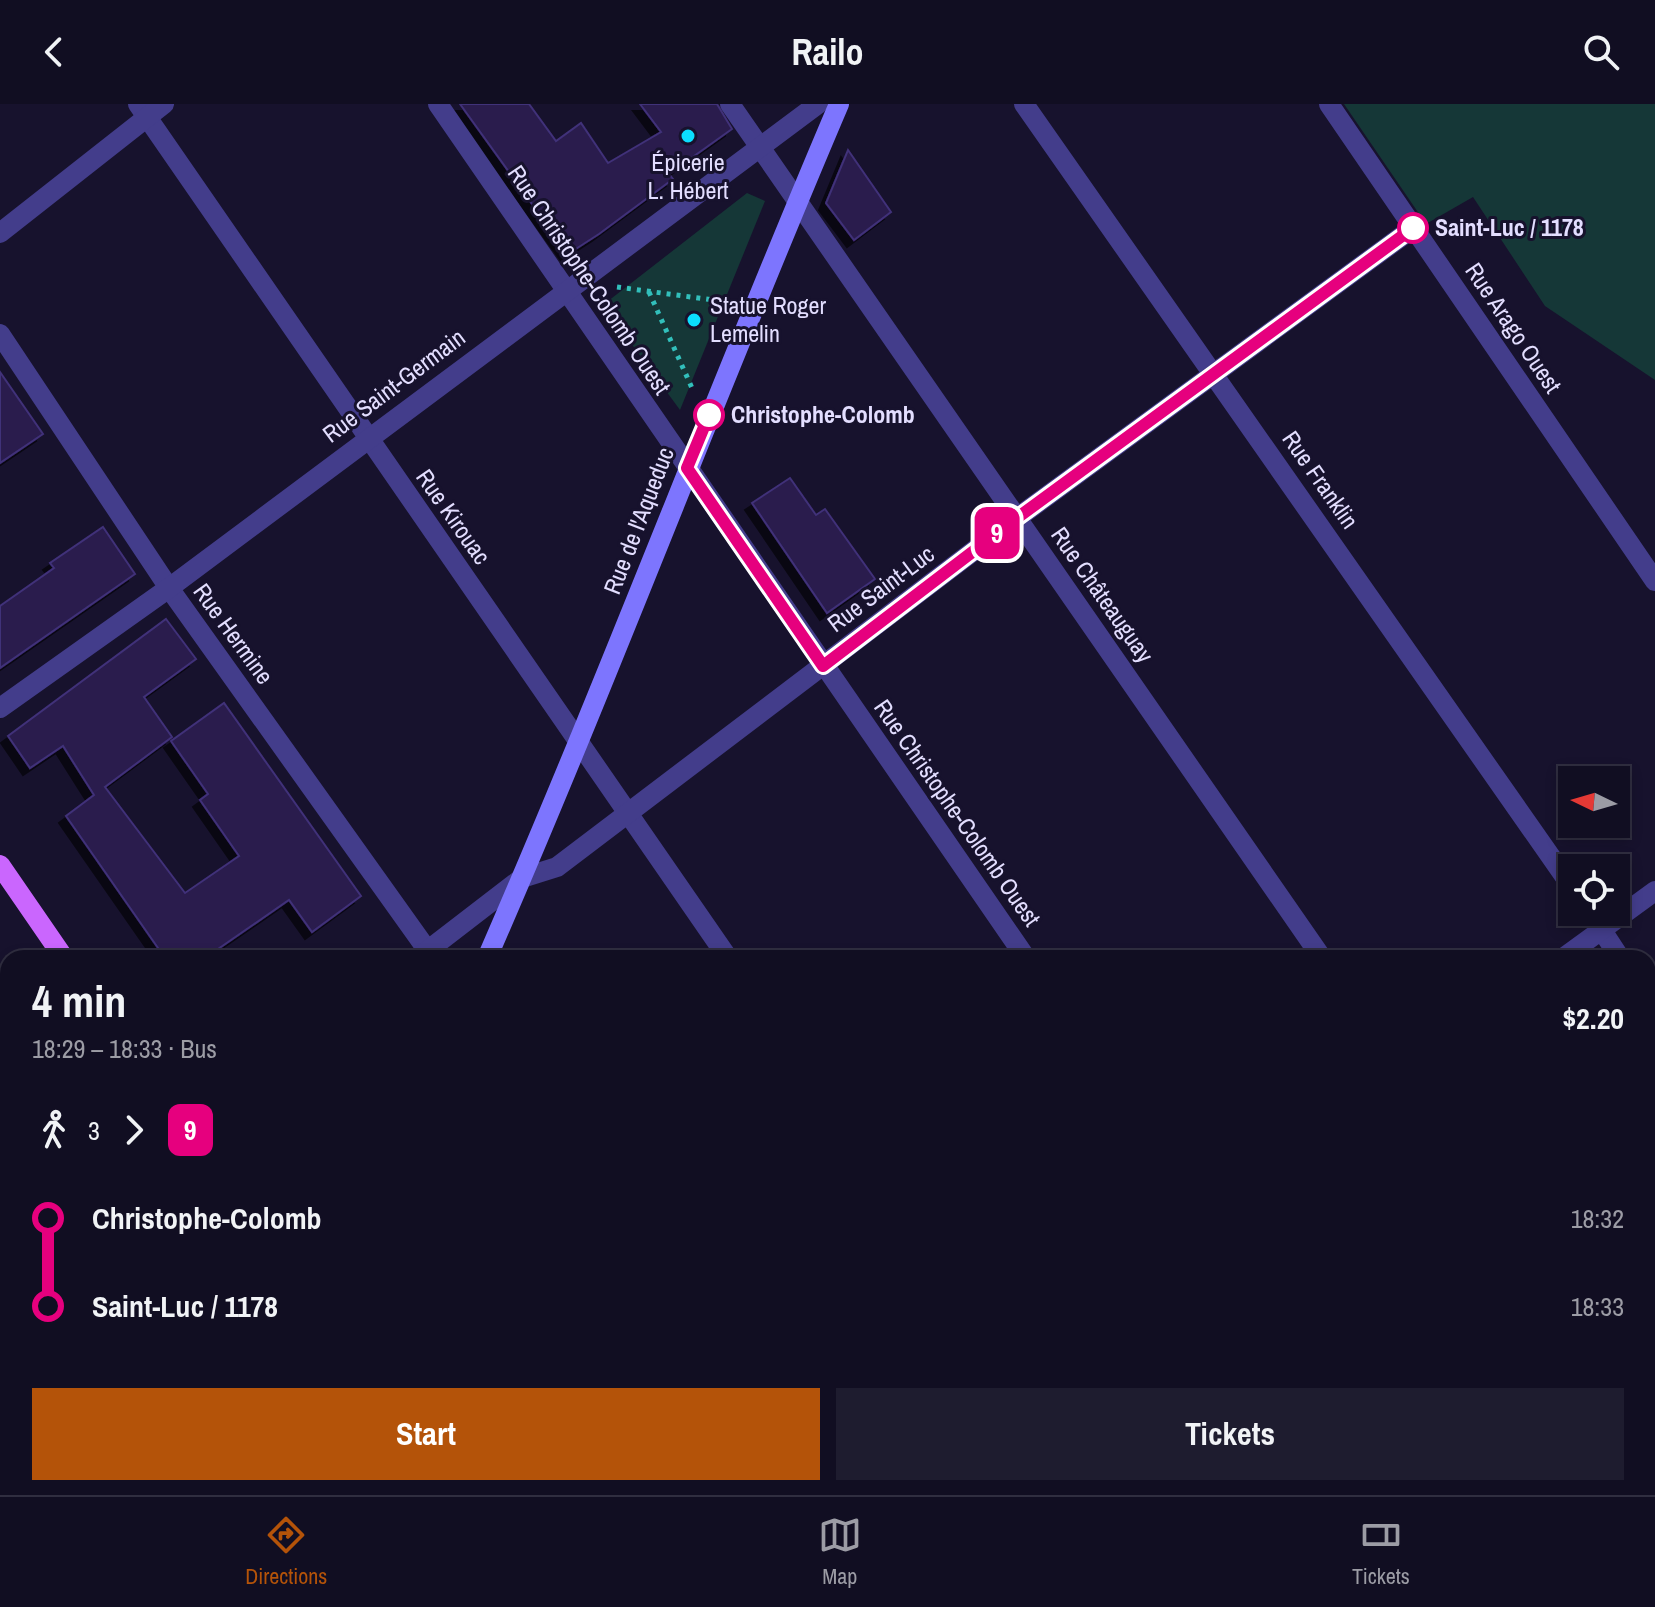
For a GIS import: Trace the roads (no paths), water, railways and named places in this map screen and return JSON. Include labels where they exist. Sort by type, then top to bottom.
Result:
[{"type":"main road","points":[[0,865],[58,950]]},
{"type":"street","name":"Rue Christophe-Colomb Ouest","points":[[438,104],[1020,950]]},
{"type":"street","name":"Rue Châteauguay","points":[[730,104],[1316,950]]},
{"type":"street","name":"Rue Saint-Germain","points":[[0,708],[169,588],[366,438],[818,104]]},
{"type":"street","name":"Rue de l'Aqueduc","points":[[490,950],[579,745],[687,468],[839,104]]},
{"type":"street","name":"Rue Franklin","points":[[1024,104],[1558,867]]},
{"type":"street","name":"Rue Arago Ouest","points":[[1329,104],[1655,581]]},
{"type":"street","points":[[0,233],[150,108]]},
{"type":"street","name":"Rue Kirouac","points":[[150,108],[366,438],[722,950]]},
{"type":"street","name":"Rue Saint-Luc","points":[[433,950],[522,878],[557,867],[1017,518],[1413,228]]},
{"type":"street","name":"Rue Hermine","points":[[0,334],[169,588],[422,950]]},
{"type":"street","points":[[1630,903],[1655,891]]},
{"type":"street","points":[[1570,950],[1591,926]]},
{"type":"street","points":[[1600,926],[1615,950]]},
{"type":"place","name":"Épicerie L. Hébert","points":[[688,136]]},
{"type":"place","name":"Saint-Luc / 1178","points":[[1413,228]]},
{"type":"place","name":"Statue Roger Lemelin","points":[[694,320]]},
{"type":"place","name":"Christophe-Colomb","points":[[709,415]]}]
